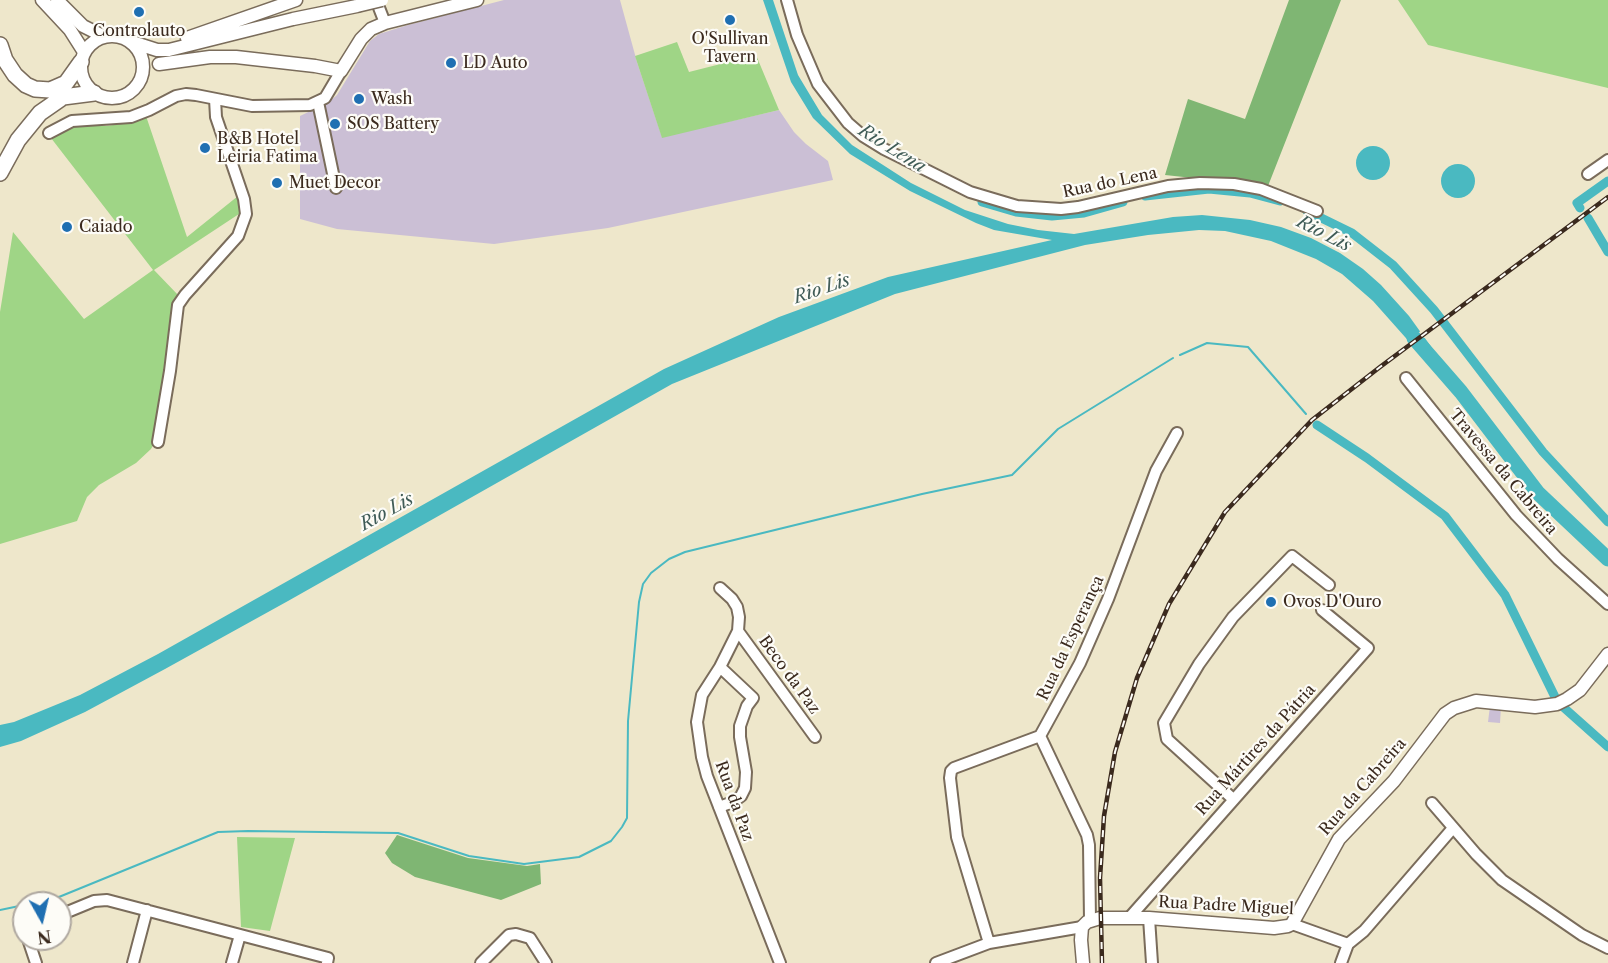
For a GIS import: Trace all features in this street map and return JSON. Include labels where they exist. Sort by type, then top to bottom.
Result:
[{"type":"highway","points":[[0,45],[5,60],[15,75],[26,85],[35,89],[50,90],[66,83],[82,57]]},
{"type":"highway","points":[[0,173],[18,140],[40,113],[63,97],[94,93]]},
{"type":"main road","points":[[42,0],[70,30],[82,57],[83,80],[94,93],[115,98],[135,89],[141,80],[159,64],[175,57],[296,25],[324,14]]},
{"type":"main road","points":[[57,0],[83,27],[103,36]]},
{"type":"main road","points":[[148,47],[168,45],[296,0]]},
{"type":"main road","points":[[82,57],[89,45],[103,36],[124,37],[157,50],[170,50],[382,0]]},
{"type":"main road","points":[[159,64],[236,57],[342,71],[364,35],[371,29],[385,23],[477,0]]},
{"type":"main road","points":[[132,42],[142,56],[141,80]]},
{"type":"main road","name":"Rua da Cabreira","points":[[1292,924],[1339,839],[1394,781],[1445,714],[1454,708],[1476,701],[1535,707],[1557,704],[1580,690],[1608,654]]},
{"type":"main road","name":"Rua Padre Miguel","points":[[1086,923],[1107,917],[1130,917],[1274,928],[1284,928],[1292,924]]},
{"type":"main road","points":[[1083,963],[1081,940],[1086,923]]},
{"type":"street","points":[[376,0],[385,23]]},
{"type":"street","name":"Rua do Lena","points":[[787,0],[797,35],[818,84],[848,123],[884,149],[969,192],[1017,206],[1061,209],[1168,186],[1200,183],[1234,184],[1261,189],[1317,211]]},
{"type":"street","points":[[49,133],[72,122],[131,117],[176,96],[196,95],[267,107],[301,106],[318,102],[329,93],[342,71]]},
{"type":"street","points":[[158,442],[178,305],[238,236],[246,214],[244,199],[216,117],[215,99]]},
{"type":"street","points":[[318,102],[336,188]]},
{"type":"street","points":[[1588,174],[1608,160]]},
{"type":"street","name":"Travessa da Cabreira","points":[[1406,378],[1516,515],[1558,559],[1608,604]]},
{"type":"street","name":"Rua da Esperança","points":[[1040,736],[1080,663],[1108,599],[1156,471],[1177,433]]},
{"type":"street","points":[[1233,799],[1167,739],[1164,723],[1199,664],[1233,617],[1292,556],[1329,585]]},
{"type":"street","points":[[720,588],[737,607],[738,631]]},
{"type":"street","name":"Rua Mártires da Pátria","points":[[1130,917],[1368,648],[1322,610]]},
{"type":"street","name":"Rua da Paz","points":[[738,631],[720,667],[702,695],[698,722],[702,757],[719,807],[780,963]]},
{"type":"street","name":"Beco da Paz","points":[[738,631],[815,737]]},
{"type":"street","points":[[719,807],[733,802],[741,796],[745,788],[746,772],[740,726],[747,706],[753,698],[720,667]]},
{"type":"street","points":[[936,963],[989,943],[1086,923],[1089,845],[1087,835],[1040,736],[951,771],[957,837],[989,943]]},
{"type":"street","points":[[1432,803],[1502,880],[1582,935],[1608,948]]},
{"type":"street","points":[[1341,963],[1348,944],[1364,931],[1453,828]]},
{"type":"street","points":[[72,910],[100,900],[147,910],[328,958],[327,963]]},
{"type":"street","points":[[133,963],[147,910]]},
{"type":"street","points":[[1149,918],[1152,963]]},
{"type":"street","name":"Rua Padre Miguel","points":[[1292,924],[1348,944]]},
{"type":"street","points":[[481,963],[509,935],[516,934],[530,938],[546,963]]},
{"type":"street","points":[[232,963],[240,935]]},
{"type":"shaded area","points":[[504,0],[620,0],[637,62],[662,137],[779,110],[794,132],[828,161],[833,180],[608,228],[494,244],[337,229],[300,219],[300,116],[329,102],[337,95],[370,41],[379,34]]},
{"type":"shaded area","points":[[1490,706],[1501,707],[1500,723],[1488,722]]},
{"type":"green space","points":[[1289,0],[1341,0],[1268,186],[1165,175],[1188,99],[1245,119]]},
{"type":"green space","points":[[1398,0],[1608,0],[1608,88],[1428,45]]},
{"type":"green space","points":[[677,42],[689,72],[756,55],[779,110],[662,138],[635,56]]},
{"type":"green space","points":[[146,116],[187,237],[238,196],[242,212],[154,270],[179,296],[172,312],[157,438],[151,449],[136,463],[99,485],[87,497],[77,521],[0,544],[0,312],[13,232],[84,319],[153,270],[51,138],[64,129],[74,126],[106,126],[127,123]]},
{"type":"green space","points":[[397,835],[468,858],[527,866],[540,864],[541,884],[501,900],[415,877],[392,863],[385,853]]},
{"type":"green space","points":[[237,837],[295,838],[270,931],[241,927]]},
{"type":"water","name":"Rio Lis","points":[[763,0],[773,0],[798,75],[822,115],[852,145],[911,183],[965,210],[1008,224],[1038,230],[1074,234],[1173,217],[1202,215],[1250,220],[1281,227],[1311,238],[1340,253],[1363,269],[1409,316],[1432,348],[1431,352],[1426,356],[1421,355],[1373,301],[1342,274],[1316,259],[1271,241],[1225,231],[1199,230],[1148,235],[1085,245],[895,294],[672,384],[165,669],[85,712],[21,741],[0,747],[0,725],[14,722],[80,695],[158,654],[664,369],[779,317],[888,277],[1052,240],[994,230],[976,223],[910,191],[850,154],[813,118],[791,82]]},
{"type":"water","points":[[1373,146],[1385,151],[1390,163],[1385,175],[1373,180],[1361,175],[1356,163],[1361,151]]},
{"type":"water","points":[[1458,164],[1470,169],[1475,181],[1470,193],[1458,198],[1446,193],[1441,181],[1446,169]]},
{"type":"pier","points":[[1422,330],[1427,336],[1411,348],[1406,342]]},
{"type":"waterway","points":[[1580,208],[1577,203],[1608,181]]},
{"type":"waterway","points":[[1145,196],[1209,189],[1250,193],[1280,201]]},
{"type":"waterway","points":[[982,202],[1016,212],[1052,216],[1084,213],[1123,202]]},
{"type":"waterway","points":[[1307,211],[1352,233],[1393,265],[1434,310],[1543,452],[1608,522]]},
{"type":"waterway","points":[[1588,218],[1608,252]]},
{"type":"waterway","name":"Rio Lis","points":[[1414,338],[1461,392],[1538,493],[1608,559]]},
{"type":"waterway","points":[[1180,355],[1207,343],[1248,347],[1306,414]]},
{"type":"waterway","points":[[72,892],[218,832],[398,833],[469,856],[524,864],[579,857],[611,841],[627,818],[628,721],[639,602],[643,584],[651,573],[669,559],[685,552],[922,494],[1012,475],[1058,429],[1173,358]]},
{"type":"waterway","points":[[1317,425],[1367,458],[1445,516],[1505,595],[1556,699]]},
{"type":"waterway","points":[[1562,706],[1608,747]]},
{"type":"waterway","points":[[0,910],[12,908]]},
{"type":"railway","points":[[1102,963],[1100,878],[1104,816],[1115,752],[1137,678],[1169,604],[1225,512],[1312,420],[1608,197]]},
{"type":"place","name":"Controlauto","points":[[139,12]]},
{"type":"place","name":"O'Sullivan Tavern","points":[[730,20]]},
{"type":"place","name":"LD Auto","points":[[451,63]]},
{"type":"place","name":"Wash","points":[[359,99]]},
{"type":"place","name":"SOS Battery","points":[[335,124]]},
{"type":"place","name":"B&B Hotel Leiria Fatima","points":[[205,148]]},
{"type":"place","name":"Muet Decor","points":[[277,183]]},
{"type":"place","name":"Caiado","points":[[67,227]]},
{"type":"place","name":"Ovos D'Ouro","points":[[1271,602]]},
{"type":"water label","name":"Rio Lena","points":[[892,149]]}]
